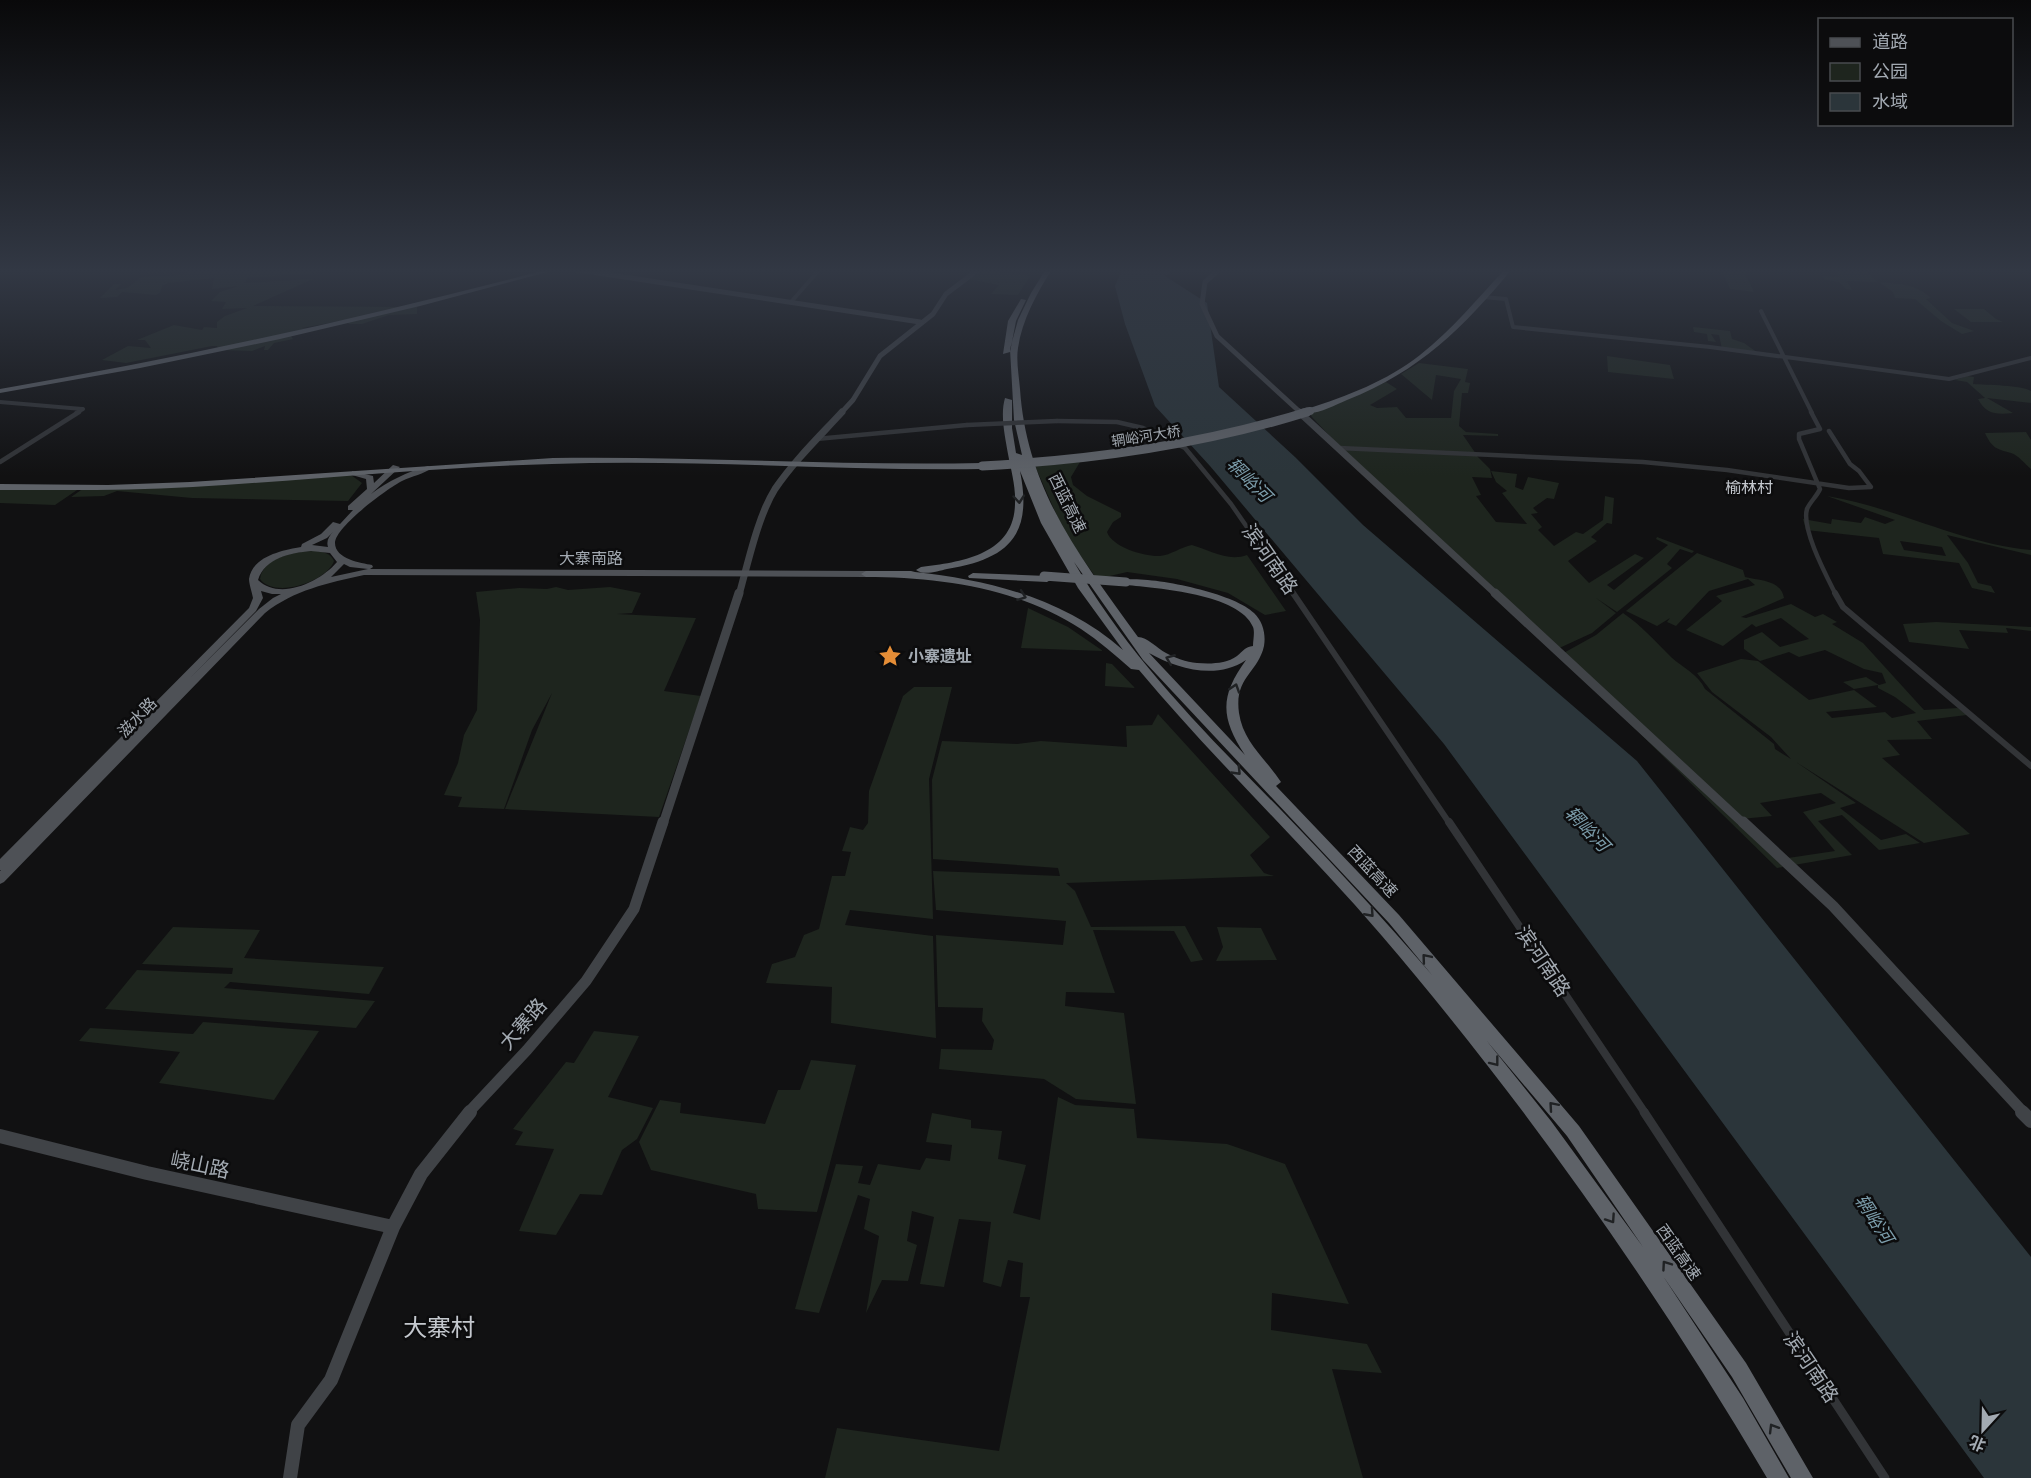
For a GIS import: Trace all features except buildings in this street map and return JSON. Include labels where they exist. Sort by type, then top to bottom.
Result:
[{"type":"highway","points":[[0,389],[270,338]]},
{"type":"highway","name":"西蓝高速","points":[[1008,338],[1006,349],[1008,400],[1016,446],[1034,499],[1074,574],[1105,619],[1145,670],[1219,753],[1323,860],[1393,938],[1466,1025],[1567,1154],[1730,1393],[1779,1478]]},
{"type":"highway","name":"西蓝高速","points":[[1017,338],[1014,349],[1018,420],[1027,457],[1049,512],[1072,553],[1104,600],[1148,658],[1394,920],[1573,1131],[1739,1370],[1803,1478]]},
{"type":"highway","points":[[1308,410],[1386,376],[1417,356],[1435,338]]},
{"type":"highway","points":[[1308,410],[1361,391],[1421,357],[1443,338]]},
{"type":"highway","points":[[907,572],[951,567],[974,560],[1001,546],[1015,530],[1020,518],[1020,503],[1008,442],[1006,416],[1008,400]]},
{"type":"highway","name":"辋峪河大桥","points":[[796,461],[907,467],[1067,460],[1145,450],[1232,433],[1308,410]]},
{"type":"highway","points":[[0,482],[145,482],[563,458],[796,461]]},
{"type":"highway","points":[[0,487],[106,488],[394,469],[596,460],[796,461]]},
{"type":"highway","points":[[867,572],[1127,583],[1204,593],[1231,603],[1252,617],[1259,630],[1260,641],[1257,651],[1241,673],[1232,696],[1233,713],[1239,733],[1266,772],[1372,889],[1394,920]]},
{"type":"highway","points":[[907,572],[987,585],[1021,595],[1064,614],[1116,649],[1196,733],[1219,753]]},
{"type":"highway","points":[[1104,600],[1149,648],[1171,661],[1198,667],[1223,665],[1243,657],[1252,648],[1256,638],[1254,630],[1245,618],[1232,608],[1194,594],[1127,583]]},
{"type":"main road","points":[[394,469],[328,533],[313,543],[269,560],[254,574],[254,582],[264,590],[276,592],[304,588],[317,583],[337,570],[340,562],[331,543],[333,537],[377,486],[428,468]]},
{"type":"main road","points":[[355,473],[370,478],[377,486]]},
{"type":"main road","name":"大寨南路","points":[[297,549],[324,548],[337,553],[350,564],[368,567],[867,572]]},
{"type":"main road","name":"大寨南路","points":[[317,583],[364,572],[746,571]]},
{"type":"main road","name":"滋水路","points":[[0,866],[253,609],[258,598],[254,582]]},
{"type":"main road","name":"滋水路","points":[[0,879],[262,610],[276,600],[304,588]]},
{"type":"street","name":"大寨路","points":[[290,1478],[298,1425],[331,1380],[393,1227],[421,1174],[448,1137],[482,1097],[527,1050],[586,981],[634,909],[774,490],[796,461],[853,400],[880,356],[901,338]]},
{"type":"street","points":[[1219,338],[1833,906],[2031,1121]]},
{"type":"street","points":[[1630,338],[1949,379],[2031,358]]},
{"type":"street","points":[[1775,338],[1820,429],[1799,434],[1799,439],[1820,489],[1807,510],[1806,523],[1832,590],[1843,607],[2031,766]]},
{"type":"street","points":[[0,402],[83,410],[0,462]]},
{"type":"street","name":"滨河南路","points":[[816,439],[967,424],[1101,420],[1134,425],[1169,439],[1189,453],[1262,547],[1344,666],[1641,1107],[1885,1478]]},
{"type":"street","points":[[1339,448],[1643,462],[1727,470],[1848,488],[1871,487],[1846,458],[1829,431]]},
{"type":"street","name":"峣山路","points":[[0,1136],[147,1173],[393,1227]]},
{"type":"green space","points":[[142,338],[298,338],[274,343],[268,350],[264,350],[265,346],[252,351],[219,350],[217,346],[212,346],[126,363],[102,360],[128,346],[151,348],[145,340],[137,340]]},
{"type":"green space","points":[[1708,338],[1713,338],[1716,342],[1708,341]]},
{"type":"green space","points":[[1720,338],[1732,338],[1758,353],[1722,349]]},
{"type":"green space","points":[[1607,356],[1670,365],[1674,379],[1608,372]]},
{"type":"green space","points":[[1419,363],[1468,369],[1465,382],[1470,383],[1468,393],[1462,393],[1459,426],[1466,432],[1498,434],[1498,436],[1463,435],[1476,454],[1340,447],[1310,414],[1386,382],[1397,389],[1370,405],[1377,408],[1397,407],[1406,418],[1451,418],[1454,391],[1461,379],[1436,375],[1432,400],[1401,374]]},
{"type":"green space","points":[[1967,376],[1974,377],[1973,384],[2012,386],[2031,391],[2031,403],[1987,398],[2013,413],[2001,414],[1988,411],[1978,399],[1985,398],[1967,382],[1955,380]]},
{"type":"green space","points":[[2026,432],[2031,440],[2031,469],[2016,456],[1995,447],[1985,433]]},
{"type":"green space","points":[[1342,449],[1476,455],[1490,469],[1492,478],[1472,477],[1481,495],[1476,496],[1496,522],[1527,524],[1502,493],[1507,491],[1496,482],[1491,471],[1517,474],[1515,487],[1523,490],[1528,477],[1559,483],[1554,499],[1547,498],[1533,508],[1538,513],[1531,514],[1542,527],[1538,530],[1554,546],[1576,532],[1583,534],[1603,520],[1605,496],[1614,498],[1612,524],[1607,523],[1591,537],[1597,541],[1568,561],[1589,583],[1635,554],[1644,558],[1607,585],[1614,590],[1668,545],[1656,539],[1657,537],[1694,551],[1692,553],[1680,549],[1667,564],[1672,568],[1617,612],[1596,598],[1616,613],[1592,633],[1555,650]]},
{"type":"green space","points":[[1080,462],[1071,477],[1073,485],[1087,496],[1121,513],[1121,517],[1113,522],[1107,532],[1115,542],[1138,553],[1154,556],[1164,555],[1192,545],[1226,556],[1247,555],[1286,611],[1265,615],[1228,593],[1177,579],[1127,572],[1097,579],[1065,534],[1035,466]]},
{"type":"green space","points":[[351,475],[362,483],[348,501],[192,498],[117,491],[104,496],[71,497],[84,488]]},
{"type":"green space","points":[[0,487],[80,488],[55,505],[0,503]]},
{"type":"green space","points":[[1827,496],[1878,508],[1979,541],[2031,550],[2031,555],[1947,535],[1968,563],[1978,583],[1991,586],[1995,593],[1972,588],[1959,563],[1883,554],[1879,538],[1806,530],[1803,519],[1831,524],[1832,519],[1861,523],[1865,517],[1885,524],[1895,520]],"holes":[[[1900,541],[1942,547],[1946,556],[1904,550]]]},
{"type":"green space","points":[[316,551],[326,553],[334,561],[329,569],[311,581],[288,588],[276,588],[260,579],[267,565],[282,556]]},
{"type":"green space","points":[[1697,553],[1743,570],[1745,577],[1775,584],[1782,592],[1784,598],[1741,617],[1746,618],[1791,604],[1815,617],[1823,614],[1837,622],[1832,624],[1863,643],[1924,710],[1958,708],[1967,715],[1917,721],[1932,739],[1887,740],[1900,755],[1882,758],[1970,834],[1924,843],[1796,762],[1856,803],[1840,808],[1881,840],[1906,834],[1920,843],[1879,850],[1842,815],[1818,821],[1852,855],[1794,865],[1788,858],[1835,851],[1803,812],[1836,803],[1821,793],[1760,803],[1772,816],[1741,819],[1783,867],[1777,868],[1560,655],[1596,635],[1623,613],[1694,675],[1705,689],[1774,744],[1775,749],[1791,759],[1771,737],[1712,692],[1697,673],[1741,659],[1758,661],[1809,700],[1854,690],[1877,707],[1826,712],[1832,718],[1885,712],[1892,718],[1916,713],[1895,697],[1878,688],[1878,685],[1854,689],[1843,682],[1866,677],[1879,685],[1886,683],[1882,673],[1864,669],[1825,650],[1799,657],[1789,652],[1760,661],[1744,649],[1744,640],[1762,632],[1780,647],[1809,639],[1781,618],[1756,627],[1752,624],[1723,646],[1686,630],[1722,601],[1716,596],[1755,585],[1748,579],[1709,591],[1676,626],[1667,622],[1670,618],[1657,626],[1626,611]]},
{"type":"green space","points":[[556,587],[568,590],[610,587],[641,593],[632,613],[617,614],[696,618],[664,691],[701,696],[659,817],[505,809],[552,693],[532,730],[504,809],[458,807],[462,797],[444,795],[458,763],[464,735],[477,710],[480,620],[476,592]]},
{"type":"green space","points":[[1028,608],[1068,627],[1103,651],[1021,648]]},
{"type":"green space","points":[[1936,622],[2031,627],[2031,631],[2006,628],[2008,633],[1959,630],[1969,649],[1909,642],[1903,624]]},
{"type":"green space","points":[[1106,663],[1112,664],[1135,688],[1105,686]]},
{"type":"green space","points":[[914,687],[952,687],[929,779],[933,919],[850,910],[845,925],[933,936],[936,1038],[831,1023],[832,987],[766,983],[772,964],[795,957],[804,935],[819,929],[832,876],[845,876],[851,852],[842,851],[850,827],[863,830],[868,823],[869,791],[903,696]]},
{"type":"green space","points":[[1158,714],[1270,837],[1250,855],[1264,873],[1274,876],[1066,883],[1075,891],[1091,927],[1185,926],[1203,960],[1191,962],[1174,931],[1093,930],[1115,993],[1066,992],[1065,1006],[1124,1013],[1136,1104],[1076,1099],[1044,1079],[939,1069],[941,1049],[992,1050],[994,1040],[982,1021],[983,1008],[938,1007],[936,935],[1063,945],[1066,921],[936,910],[933,871],[1060,876],[1058,868],[933,859],[932,780],[942,741],[1017,744],[1041,741],[1127,747],[1126,726],[1152,725]]},
{"type":"green space","points":[[173,927],[260,930],[244,958],[384,967],[369,994],[230,982],[224,988],[375,1001],[356,1028],[105,1009],[137,970],[232,974],[233,968],[142,964]]},
{"type":"green space","points":[[1217,927],[1261,928],[1277,960],[1216,961],[1223,947]]},
{"type":"green space","points":[[203,1022],[319,1031],[274,1100],[159,1083],[180,1052],[79,1041],[90,1028],[193,1034]]},
{"type":"green space","points":[[594,1031],[639,1036],[608,1097],[653,1108],[637,1139],[622,1150],[602,1195],[580,1194],[556,1235],[519,1231],[554,1149],[515,1145],[523,1132],[513,1129],[566,1062],[574,1063]]},
{"type":"green space","points":[[811,1060],[856,1065],[817,1212],[758,1209],[756,1194],[651,1170],[639,1142],[660,1100],[681,1103],[680,1113],[765,1124],[778,1090],[800,1090]]},
{"type":"green space","points":[[1058,1097],[1075,1105],[1134,1109],[1137,1138],[1227,1144],[1285,1164],[1349,1304],[1272,1293],[1271,1330],[1367,1344],[1382,1373],[1332,1369],[1363,1478],[825,1478],[837,1428],[999,1451],[1030,1297],[1020,1297],[1023,1263],[1008,1260],[1001,1287],[983,1282],[991,1222],[959,1219],[944,1287],[920,1284],[934,1217],[912,1211],[907,1241],[917,1245],[908,1281],[882,1280],[866,1313],[879,1236],[864,1229],[870,1199],[858,1195],[819,1313],[795,1309],[836,1164],[863,1166],[858,1183],[870,1185],[878,1164],[920,1170],[926,1158],[950,1161],[952,1145],[926,1142],[932,1113],[971,1120],[971,1128],[1002,1131],[998,1159],[1026,1165],[1013,1213],[1040,1220]]},
{"type":"water","name":"辋峪河","points":[[1130,338],[1212,338],[1219,387],[1295,457],[1363,525],[1637,761],[2031,1257],[2031,1478],[1984,1478],[1444,744],[1210,466],[1155,406]]},
{"type":"place","name":"小寨遗址","points":[[890,656]]},
{"type":"district","name":"榆林村","points":[[1749,487]]},
{"type":"district","name":"大寨村","points":[[439,1328]]}]
